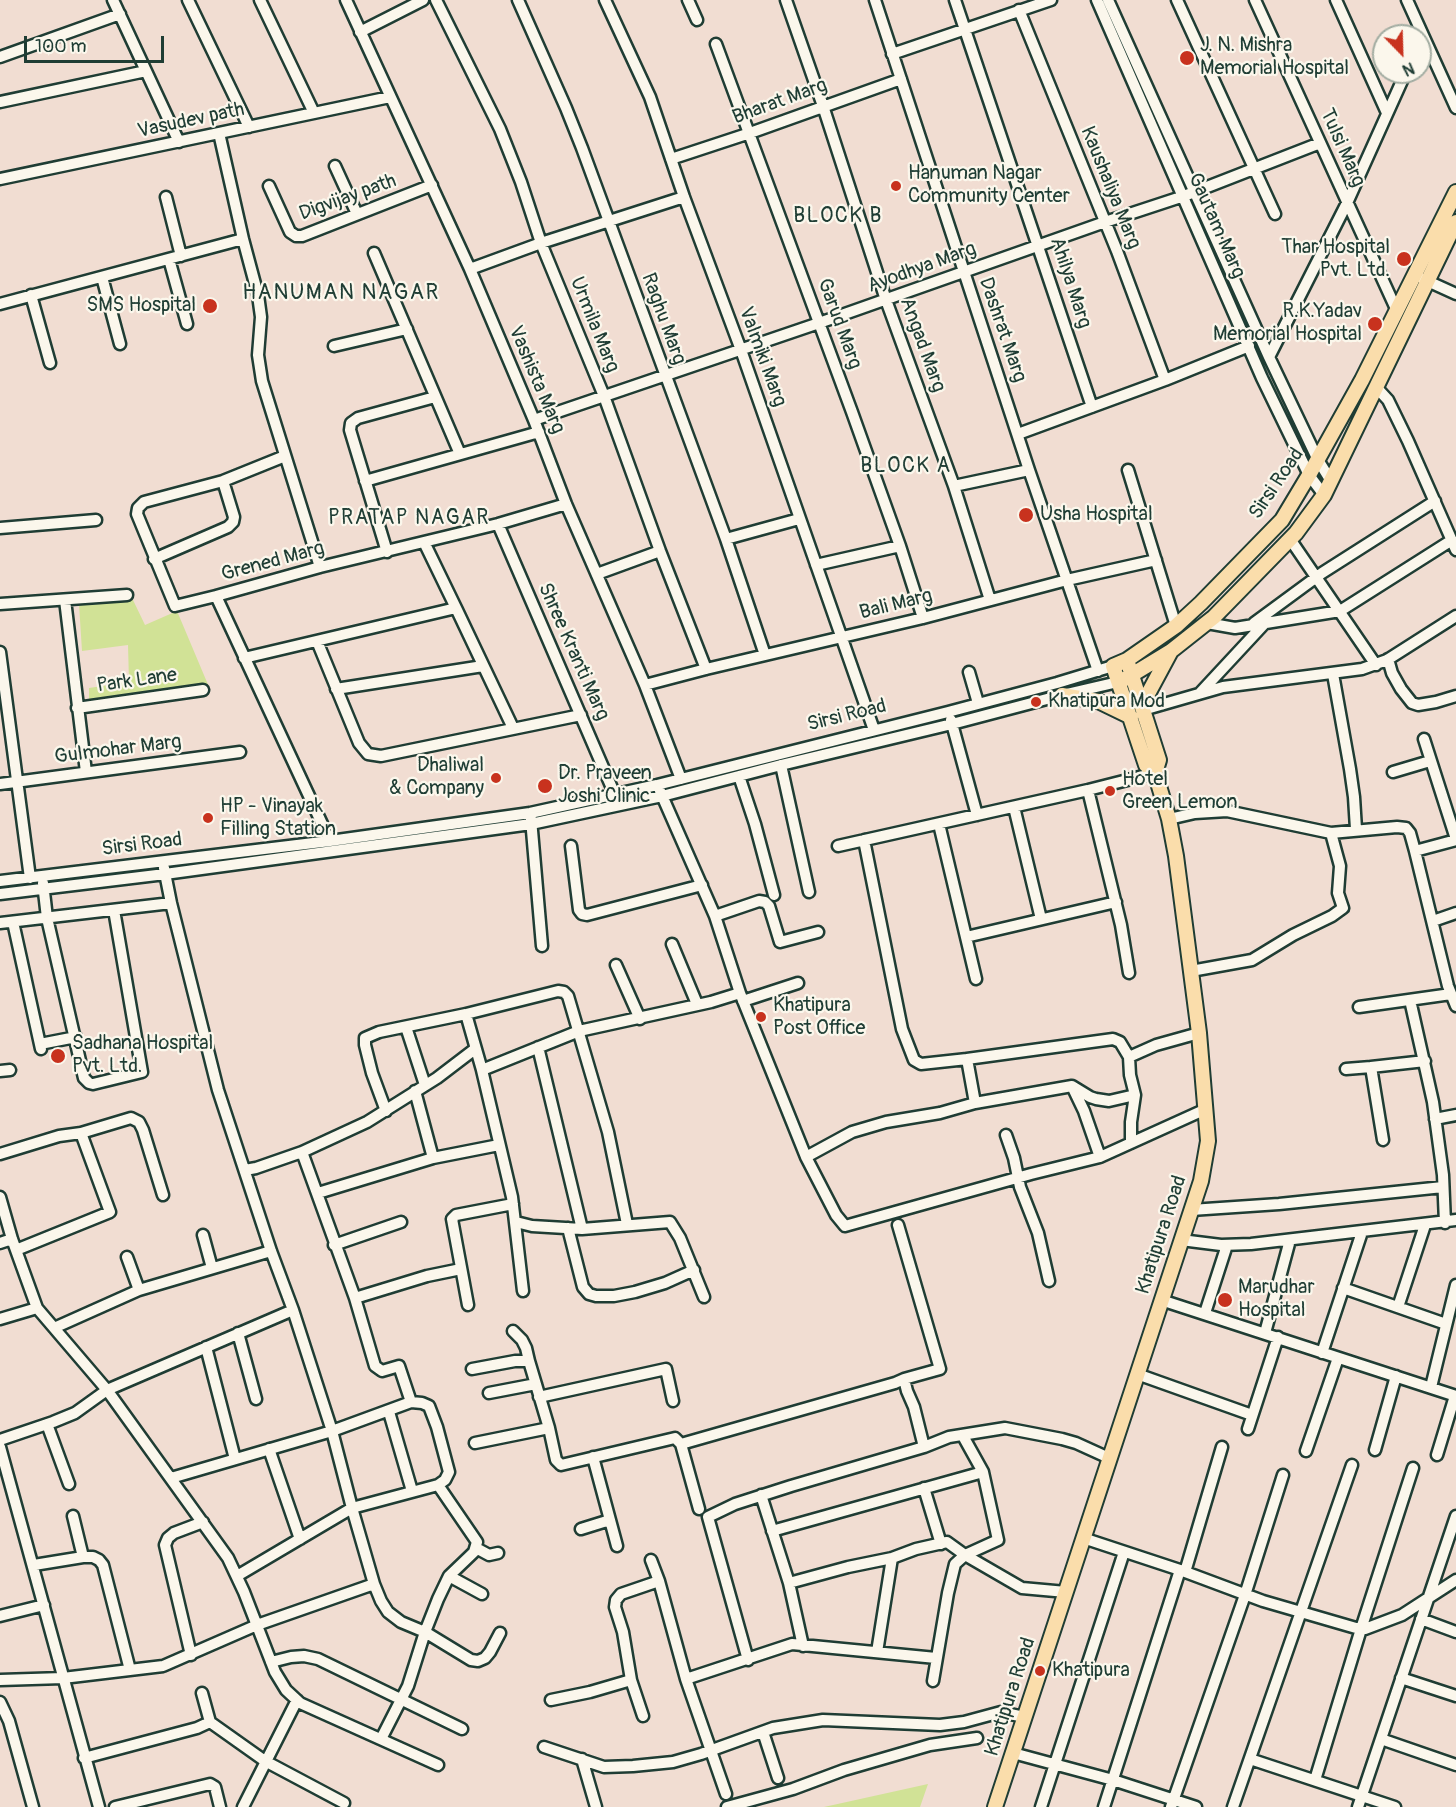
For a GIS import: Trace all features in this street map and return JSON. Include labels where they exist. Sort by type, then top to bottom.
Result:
[{"type":"main road","name":"Sirsi Road","points":[[1118,682],[1171,651],[1207,623],[1290,539],[1324,495],[1376,387],[1456,192]]},
{"type":"main road","name":"Sirsi Road","points":[[1113,666],[1127,660],[1176,626],[1282,520],[1362,380],[1396,311],[1456,222]]},
{"type":"main road","points":[[1142,707],[1171,651]]},
{"type":"main road","name":"Khatipura Road","points":[[995,1807],[1201,1181],[1208,1141],[1199,1033],[1176,856],[1169,819],[1155,773],[1159,760],[1127,660]]},
{"type":"main road","points":[[1113,666],[1146,765],[1155,773]]},
{"type":"main road","points":[[1062,695],[1098,701],[1131,717]]},
{"type":"street","points":[[113,0],[179,142]]},
{"type":"street","points":[[188,0],[249,127]]},
{"type":"street","points":[[260,0],[314,113]]},
{"type":"street","name":"Vashista Marg","points":[[346,0],[470,269],[539,432],[566,504],[645,685],[681,779]]},
{"type":"street","points":[[360,32],[423,0]]},
{"type":"street","name":"Urmila Marg","points":[[436,0],[500,129],[521,182],[541,243],[604,396],[706,669]]},
{"type":"street","name":"Raghu Marg","points":[[518,0],[566,108],[726,539],[765,655]]},
{"type":"street","name":"Valmiki Marg","points":[[605,0],[650,97],[874,730]]},
{"type":"street","points":[[688,0],[698,20]]},
{"type":"street","name":"Angad Marg","points":[[786,0],[886,300],[954,486],[990,600]]},
{"type":"street","name":"Dashrat Marg","points":[[875,0],[963,273],[1098,671]]},
{"type":"street","name":"Ahilya Marg","points":[[955,0],[1092,407]]},
{"type":"street","points":[[892,54],[1051,0]]},
{"type":"street","name":"Gautam Marg","points":[[1097,0],[1189,195],[1330,481]]},
{"type":"street","name":"Gautam Marg","points":[[1108,0],[1262,378],[1309,475],[1324,495]]},
{"type":"street","points":[[1177,0],[1275,214]]},
{"type":"street","name":"Tulsi Marg","points":[[1256,0],[1396,311]]},
{"type":"street","points":[[1336,0],[1387,113]]},
{"type":"street","points":[[1407,0],[1416,24]]},
{"type":"street","name":"Kaushaliya Marg","points":[[1019,10],[1105,222],[1165,380]]},
{"type":"street","points":[[0,57],[120,14]]},
{"type":"street","name":"Garud Marg","points":[[716,44],[900,546],[922,618]]},
{"type":"street","points":[[1432,60],[1456,108]]},
{"type":"street","points":[[0,102],[146,71]]},
{"type":"street","name":"Bharat Marg","points":[[671,159],[901,79]]},
{"type":"street","points":[[1269,357],[1347,203],[1400,84]]},
{"type":"street","name":"Vasudev path","points":[[0,179],[390,98]]},
{"type":"street","points":[[219,133],[258,295],[261,316],[258,355],[262,381],[320,567]]},
{"type":"street","name":"Ayodhya Marg","points":[[534,420],[1189,195],[1320,143]]},
{"type":"street","points":[[335,166],[357,214]]},
{"type":"street","name":"Digvijay path","points":[[269,186],[290,232],[296,236],[302,236],[432,185]]},
{"type":"street","points":[[166,197],[181,256]]},
{"type":"street","points":[[470,269],[541,243],[684,197]]},
{"type":"street","points":[[0,304],[243,239]]},
{"type":"street","points":[[374,253],[460,454]]},
{"type":"street","points":[[169,259],[187,324]]},
{"type":"street","points":[[102,277],[120,344]]},
{"type":"street","points":[[1420,278],[1456,294]]},
{"type":"street","points":[[31,295],[50,363]]},
{"type":"street","points":[[334,346],[407,329]]},
{"type":"street","points":[[1018,434],[1165,380],[1249,346]]},
{"type":"street","points":[[1207,623],[1235,628],[1340,611],[1454,545],[1436,501],[1388,400],[1376,387]]},
{"type":"street","points":[[387,552],[350,430],[351,423],[358,418],[435,397]]},
{"type":"street","points":[[365,481],[539,432]]},
{"type":"street","points":[[216,596],[175,606],[136,514],[138,508],[144,502],[223,481],[285,456]]},
{"type":"street","points":[[954,486],[1029,470]]},
{"type":"street","points":[[1128,470],[1176,626]]},
{"type":"street","points":[[154,559],[228,527],[233,522],[234,517],[223,481]]},
{"type":"street","points":[[1250,625],[1317,577],[1436,501]]},
{"type":"street","name":"Grened Marg","points":[[330,841],[216,596],[320,567],[498,525],[566,504]]},
{"type":"street","points":[[726,539],[799,519]]},
{"type":"street","points":[[0,528],[96,520]]},
{"type":"street","name":"Shree Kranti Marg","points":[[498,525],[615,795]]},
{"type":"street","points":[[1290,539],[1376,665]]},
{"type":"street","points":[[424,542],[513,728]]},
{"type":"street","points":[[816,565],[900,546]]},
{"type":"street","points":[[597,574],[660,551]]},
{"type":"street","name":"Bali Marg","points":[[645,685],[922,618],[948,617],[990,600],[1156,560]]},
{"type":"street","points":[[0,604],[127,595]]},
{"type":"street","points":[[65,600],[86,772]]},
{"type":"street","points":[[244,658],[456,608]]},
{"type":"street","points":[[1142,707],[1223,687],[1333,674],[1376,665],[1456,616]]},
{"type":"street","points":[[1199,694],[1265,623]]},
{"type":"street","points":[[317,641],[359,743],[368,754],[381,756],[581,715]]},
{"type":"street","points":[[0,652],[30,878]]},
{"type":"street","points":[[1388,659],[1392,673],[1412,703],[1418,705],[1456,696]]},
{"type":"street","points":[[336,689],[483,666]]},
{"type":"street","name":"Sirsi Road","points":[[0,882],[530,819],[615,795],[948,712],[1113,666]]},
{"type":"street","points":[[969,672],[978,704]]},
{"type":"street","points":[[1333,674],[1350,769],[1356,829]]},
{"type":"street","name":"Sirsi Road","points":[[0,894],[165,874],[530,819],[662,796],[1118,682]]},
{"type":"street","name":"Park Lane","points":[[77,708],[202,690]]},
{"type":"street","points":[[948,712],[977,815]]},
{"type":"street","points":[[1415,851],[1456,839],[1424,739]]},
{"type":"street","name":"Gulmohar Marg","points":[[0,784],[240,752]]},
{"type":"street","points":[[1393,772],[1430,761]]},
{"type":"street","points":[[781,765],[810,892]]},
{"type":"street","points":[[838,846],[1155,773]]},
{"type":"street","points":[[739,776],[755,824],[774,895]]},
{"type":"street","points":[[657,785],[715,916],[741,997],[806,1157],[836,1215],[845,1226],[1100,1156],[1206,1109]]},
{"type":"street","points":[[1088,790],[1116,902],[1128,972]]},
{"type":"street","points":[[1014,807],[1041,919]]},
{"type":"street","points":[[1169,819],[1195,813],[1227,811],[1331,832],[1406,828],[1410,833],[1456,1006]]},
{"type":"street","points":[[530,819],[543,946]]},
{"type":"street","points":[[939,824],[976,979]]},
{"type":"street","points":[[1191,971],[1252,960],[1293,935],[1332,916],[1342,908],[1338,893],[1340,866],[1331,832]]},
{"type":"street","points":[[864,840],[902,1029],[914,1060],[921,1064],[1113,1039],[1120,1042],[1129,1057],[1130,1075],[1135,1095],[1131,1143]]},
{"type":"street","points":[[571,846],[579,910],[582,914],[587,915],[702,885]]},
{"type":"street","points":[[162,862],[218,1090],[332,1431],[374,1584],[388,1612],[401,1622],[424,1632],[471,1660],[478,1661],[484,1658],[490,1652],[500,1633]]},
{"type":"street","points":[[43,877],[47,918],[84,1078],[93,1084],[142,1072],[114,910]]},
{"type":"street","points":[[715,916],[759,901],[769,906],[780,942],[818,932]]},
{"type":"street","points":[[966,937],[1116,902]]},
{"type":"street","points":[[0,923],[171,903]]},
{"type":"street","points":[[1433,921],[1456,913]]},
{"type":"street","points":[[12,922],[40,1047],[75,1037]]},
{"type":"street","points":[[672,944],[697,1004]]},
{"type":"street","points":[[616,965],[639,1018]]},
{"type":"street","points":[[482,1070],[579,1031],[798,983]]},
{"type":"street","points":[[386,1110],[372,1073],[365,1038],[379,1032],[466,1014],[558,991],[564,992],[568,996],[608,1132],[627,1224]]},
{"type":"street","points":[[1359,1007],[1452,994]]},
{"type":"street","points":[[1181,1240],[1205,1244],[1251,1244],[1451,1222],[1443,1187],[1436,1119],[1410,1000]]},
{"type":"street","points":[[466,1014],[482,1070],[513,1204],[523,1291]]},
{"type":"street","points":[[406,1027],[433,1158]]},
{"type":"street","points":[[1129,1057],[1156,1045],[1199,1033]]},
{"type":"street","points":[[538,1047],[582,1229]]},
{"type":"street","points":[[244,1170],[302,1152],[367,1122],[475,1049]]},
{"type":"street","points":[[967,1059],[975,1103]]},
{"type":"street","points":[[1346,1069],[1425,1061]]},
{"type":"street","points":[[1371,1067],[1383,1140]]},
{"type":"street","points":[[806,1157],[852,1132],[886,1122],[940,1113],[975,1103],[1072,1086],[1096,1099],[1109,1101],[1135,1095]]},
{"type":"street","points":[[1072,1086],[1088,1120],[1100,1156]]},
{"type":"street","points":[[1436,1119],[1456,1115]]},
{"type":"street","points":[[0,1154],[131,1118],[139,1122],[143,1130],[163,1195]]},
{"type":"street","points":[[16,1250],[110,1212],[81,1133]]},
{"type":"street","points":[[1006,1135],[1020,1187],[1038,1233],[1049,1281]]},
{"type":"street","points":[[318,1193],[433,1158],[499,1145]]},
{"type":"street","points":[[302,1152],[354,1298],[375,1366],[382,1371],[399,1366],[411,1402]]},
{"type":"street","points":[[1191,1210],[1279,1204],[1443,1187]]},
{"type":"street","points":[[0,1197],[12,1239],[37,1308],[107,1390],[228,1558],[271,1662],[286,1690],[297,1700],[438,1765]]},
{"type":"street","points":[[468,1305],[452,1219],[456,1215],[513,1204]]},
{"type":"street","points":[[334,1245],[402,1222]]},
{"type":"street","points":[[516,1222],[532,1226],[582,1229],[670,1222],[680,1238],[704,1297]]},
{"type":"street","points":[[681,1444],[940,1369],[898,1225]]},
{"type":"street","points":[[1398,1307],[1425,1225]]},
{"type":"street","points":[[568,1228],[583,1287],[589,1294],[614,1296],[635,1292],[665,1283],[694,1270]]},
{"type":"street","points":[[1322,1353],[1362,1232]]},
{"type":"street","points":[[202,1235],[212,1268]]},
{"type":"street","points":[[0,1243],[12,1239]]},
{"type":"street","points":[[1265,1333],[1290,1240]]},
{"type":"street","points":[[1205,1313],[1227,1245]]},
{"type":"street","points":[[54,1328],[139,1290],[271,1251]]},
{"type":"street","points":[[127,1257],[139,1290]]},
{"type":"street","points":[[354,1298],[428,1276],[461,1269]]},
{"type":"street","points":[[1431,1387],[1456,1285]]},
{"type":"street","points":[[1343,1288],[1446,1324]]},
{"type":"street","points":[[1161,1300],[1455,1396],[1437,1455]]},
{"type":"street","points":[[0,1319],[37,1308]]},
{"type":"street","points":[[0,1440],[75,1413],[107,1390],[293,1310]]},
{"type":"street","points":[[513,1330],[526,1348],[556,1460],[561,1465],[675,1438],[681,1444],[699,1509]]},
{"type":"street","points":[[238,1333],[256,1399]]},
{"type":"street","points":[[1248,1429],[1278,1337]]},
{"type":"street","points":[[206,1347],[235,1459]]},
{"type":"street","points":[[1306,1450],[1338,1358]]},
{"type":"street","points":[[472,1369],[515,1361],[529,1361]]},
{"type":"street","points":[[539,1397],[666,1369],[673,1401]]},
{"type":"street","points":[[1137,1374],[1252,1415]]},
{"type":"street","points":[[1374,1450],[1396,1376]]},
{"type":"street","points":[[904,1379],[915,1407],[924,1448]]},
{"type":"street","points":[[489,1393],[536,1384]]},
{"type":"street","points":[[171,1478],[332,1431],[389,1412],[411,1402],[429,1406],[437,1426],[449,1472],[445,1480],[438,1485],[352,1508],[237,1576]]},
{"type":"street","points":[[389,1412],[412,1491]]},
{"type":"street","points":[[47,1424],[69,1484]]},
{"type":"street","points":[[475,1443],[549,1428]]},
{"type":"street","points":[[748,1660],[708,1517],[761,1495],[924,1448],[949,1437],[1005,1428],[1076,1443],[1110,1458]]},
{"type":"street","points":[[933,1681],[955,1564],[965,1555],[998,1540],[983,1472],[963,1436]]},
{"type":"street","points":[[0,1447],[99,1807]]},
{"type":"street","points":[[1104,1807],[1222,1447]]},
{"type":"street","points":[[268,1449],[300,1539]]},
{"type":"street","points":[[593,1457],[617,1546]]},
{"type":"street","points":[[1233,1807],[1352,1465]]},
{"type":"street","points":[[1315,1779],[1360,1629],[1413,1468]]},
{"type":"street","points":[[772,1531],[983,1472]]},
{"type":"street","points":[[1173,1804],[1284,1475]]},
{"type":"street","points":[[381,1739],[408,1686],[424,1632],[449,1576],[476,1548],[477,1542],[438,1485]]},
{"type":"street","points":[[924,1488],[941,1544]]},
{"type":"street","points":[[761,1495],[789,1583],[803,1646]]},
{"type":"street","points":[[73,1516],[83,1557]]},
{"type":"street","points":[[1358,1807],[1456,1516]]},
{"type":"street","points":[[581,1529],[610,1520]]},
{"type":"street","points":[[191,1655],[165,1545],[174,1533],[202,1522]]},
{"type":"street","points":[[1083,1538],[1245,1595],[1360,1629],[1402,1615],[1456,1580]]},
{"type":"street","points":[[789,1583],[947,1542],[1022,1588],[1066,1592]]},
{"type":"street","points":[[476,1548],[489,1555],[498,1553]]},
{"type":"street","points":[[1041,1807],[1124,1552]]},
{"type":"street","points":[[34,1565],[83,1557],[93,1557],[104,1565],[130,1671]]},
{"type":"street","points":[[877,1652],[892,1558]]},
{"type":"street","points":[[651,1560],[686,1679],[726,1794]]},
{"type":"street","points":[[449,1576],[482,1594]]},
{"type":"street","points":[[643,1716],[631,1680],[623,1632],[615,1607],[616,1600],[621,1594],[659,1581]]},
{"type":"street","points":[[0,1680],[63,1678],[164,1666],[257,1625],[374,1584]]},
{"type":"street","points":[[0,1616],[44,1605]]},
{"type":"street","points":[[1420,1619],[1456,1632]]},
{"type":"street","points":[[686,1679],[792,1644],[936,1658]]},
{"type":"street","points":[[271,1662],[304,1656],[318,1659],[462,1729]]},
{"type":"street","points":[[1401,1678],[1456,1696]]},
{"type":"street","points":[[551,1700],[631,1680]]},
{"type":"street","points":[[202,1693],[210,1722],[265,1761],[344,1803]]},
{"type":"street","points":[[243,1807],[297,1700]]},
{"type":"street","points":[[0,1702],[9,1721],[33,1807]]},
{"type":"street","points":[[544,1747],[604,1767],[633,1766],[673,1762],[772,1728],[824,1720],[940,1725],[964,1722],[1001,1712],[1024,1717]]},
{"type":"street","points":[[84,1758],[197,1728],[210,1722]]},
{"type":"street","points":[[763,1732],[778,1779]]},
{"type":"street","points":[[727,1807],[793,1789],[844,1770],[930,1745],[977,1738]]},
{"type":"street","points":[[1381,1739],[1456,1765]]},
{"type":"street","points":[[1013,1753],[1113,1780],[1173,1804],[1196,1807]]},
{"type":"street","points":[[582,1759],[596,1807]]},
{"type":"street","points":[[1250,1759],[1395,1807]]},
{"type":"street","points":[[115,1807],[210,1784],[215,1787],[220,1807]]},
{"type":"green space","points":[[133,600],[145,625],[177,611],[209,687],[89,702],[89,688],[129,682],[128,645],[82,651],[79,604]]},
{"type":"green space","points":[[928,1784],[920,1807],[824,1807]]},
{"type":"place","name":"J. N. Mishra Memorial Hospital","points":[[1187,58]]},
{"type":"place","name":"Hanuman Nagar Community Center","points":[[896,186]]},
{"type":"place","name":"Thar Hospital Pvt. Ltd.","points":[[1404,259]]},
{"type":"place","name":"SMS Hospital","points":[[210,306]]},
{"type":"place","name":"R.K.Yadav Memorial Hospital","points":[[1375,324]]},
{"type":"place","name":"Usha Hospital","points":[[1026,515]]},
{"type":"place","name":"Khatipura Mod","points":[[1036,702]]},
{"type":"place","name":"Dhaliwal & Company","points":[[496,778]]},
{"type":"place","name":"Dr. Praveen Joshi Clinic","points":[[545,786]]},
{"type":"place","name":"Hotel Green Lemon","points":[[1110,791]]},
{"type":"place","name":"HP - Vinayak Filling Station","points":[[208,818]]},
{"type":"place","name":"Khatipura Post Office","points":[[761,1017]]},
{"type":"place","name":"Sadhana Hospital Pvt. Ltd.","points":[[58,1056]]},
{"type":"place","name":"Marudhar Hospital","points":[[1225,1300]]},
{"type":"place","name":"Khatipura","points":[[1040,1671]]},
{"type":"district","name":"BLOCK B","points":[[838,217]]},
{"type":"district","name":"HANUMAN NAGAR","points":[[341,293]]},
{"type":"district","name":"BLOCK A","points":[[906,467]]},
{"type":"district","name":"PRATAP NAGAR","points":[[409,519]]}]
